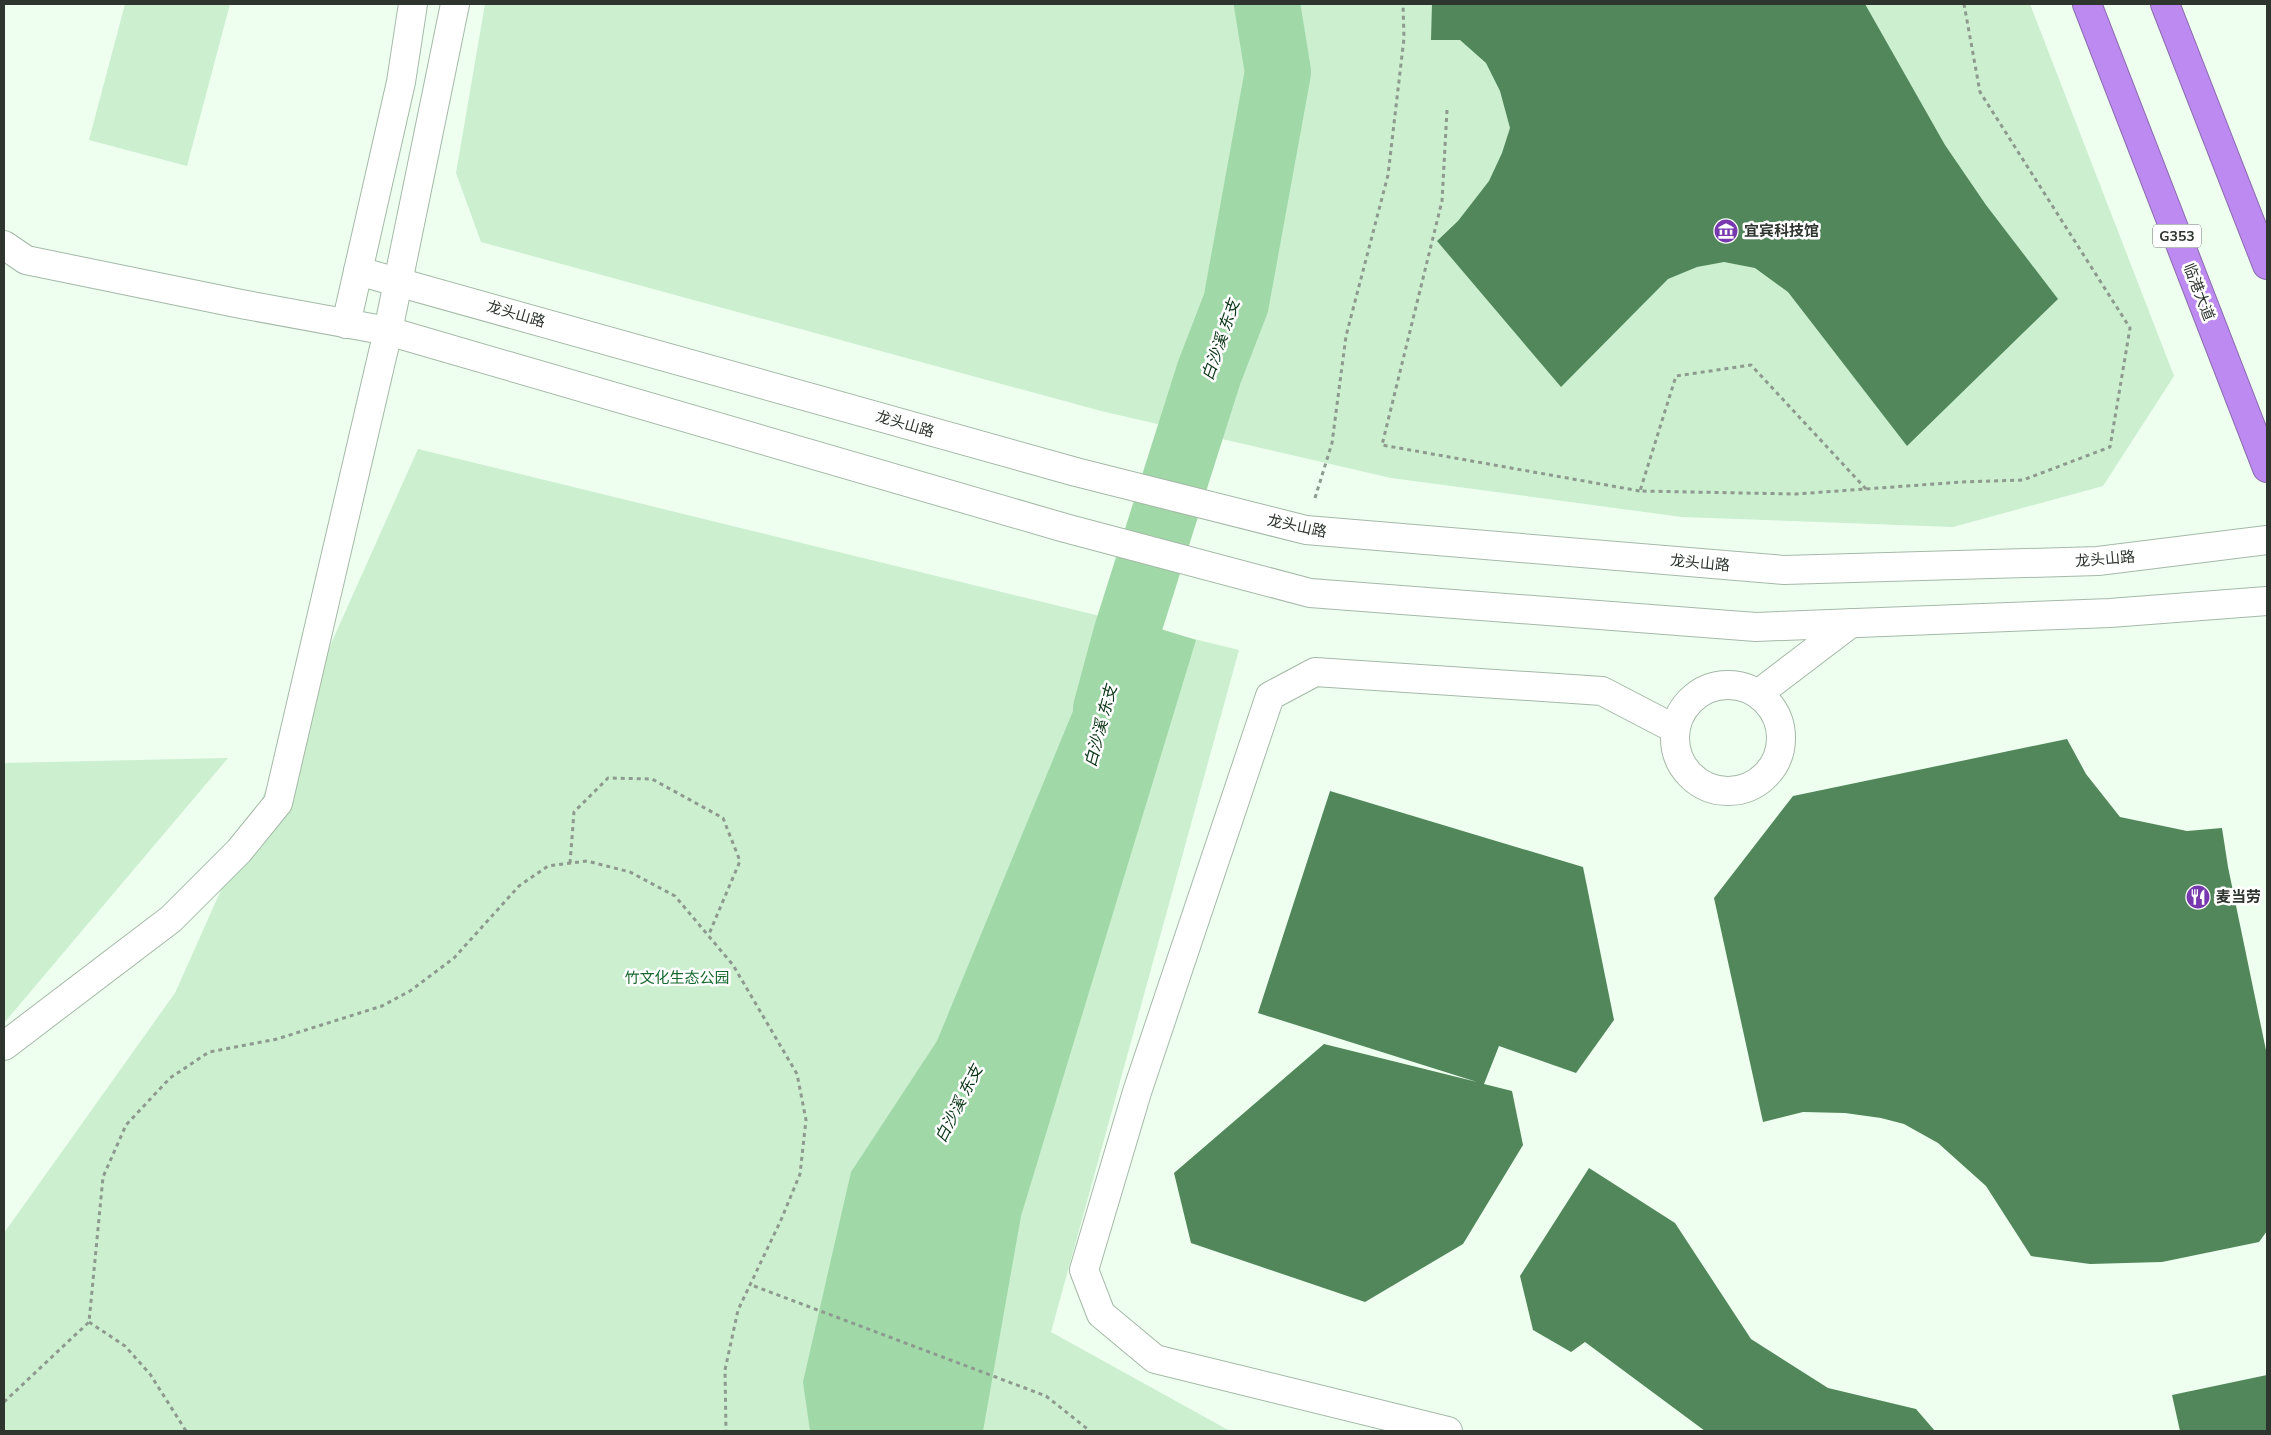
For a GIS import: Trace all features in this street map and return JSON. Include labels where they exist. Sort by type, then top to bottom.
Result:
[{"type":"highway","name":"临港大道","points":[[2087,4],[2267,468]]},
{"type":"highway","points":[[2165,4],[2267,264]]},
{"type":"street","points":[[346,324],[401,82],[413,4]]},
{"type":"street","points":[[4,1046],[171,919],[239,851],[278,803],[388,331],[456,4]]},
{"type":"street","points":[[4,245],[26,260],[388,331],[1065,528],[1310,593],[1756,627],[2110,613],[2267,601]]},
{"type":"street","name":"龙头山路","points":[[358,271],[1076,472],[1306,530],[1784,570],[2098,561],[2267,540]]},
{"type":"street","points":[[1758,694],[1851,623]]},
{"type":"street","points":[[1448,1431],[1155,1359],[1101,1314],[1084,1270],[1137,1092],[1270,696],[1315,672],[1602,691],[1675,729]]},
{"type":"street","points":[[1724,685],[1742,687],[1758,694],[1771,706],[1779,722],[1781,739],[1778,757],[1769,772],[1756,784],[1740,790],[1723,792],[1706,787],[1691,778],[1681,763],[1675,747],[1675,729],[1681,712],[1692,699],[1707,689],[1724,685]]},
{"type":"path","points":[[1306,530],[1332,443],[1346,336],[1388,176],[1404,38],[1403,4]]},
{"type":"path","points":[[1447,110],[1442,201],[1382,445],[1640,491],[1796,494],[1962,482],[2022,480],[2110,448],[2130,328],[1980,92],[1964,4]]},
{"type":"path","points":[[1640,491],[1676,376],[1751,365],[1866,489]]},
{"type":"path","points":[[570,863],[574,812],[608,778],[652,779],[723,818],[740,862],[709,934]]},
{"type":"path","points":[[4,1402],[89,1322],[103,1177],[126,1125],[170,1078],[209,1052],[277,1039],[382,1006],[410,991],[454,958],[519,886],[548,866],[587,861],[630,872],[675,896],[709,934],[733,965],[797,1074],[806,1120],[800,1174],[781,1220],[738,1310],[725,1370],[726,1431]]},
{"type":"path","points":[[754,1286],[1046,1396],[1090,1431]]},
{"type":"path","points":[[89,1322],[124,1346],[150,1374],[186,1431]]},
{"type":"green space","points":[[125,4],[230,4],[187,166],[89,140]]},
{"type":"green space","points":[[485,4],[2030,4],[2174,376],[2103,486],[1953,527],[1682,517],[1391,478],[1101,411],[481,242],[456,173]]},
{"type":"green space","name":"竹文化生态公园","points":[[418,449],[1239,650],[1051,1332],[1230,1431],[4,1431],[4,1233],[175,993]]},
{"type":"green space","points":[[228,758],[4,1023],[4,763]]},
{"type":"water","points":[[1113,614],[1196,640],[1021,1216],[983,1431],[810,1431],[803,1382],[851,1172],[937,1041]]},
{"type":"building","name":"宜宾科技馆","points":[[1432,4],[1865,4],[1945,145],[1986,205],[2058,299],[1907,446],[1788,292],[1755,268],[1724,262],[1697,267],[1668,279],[1561,387],[1437,241],[1458,221],[1489,181],[1502,153],[1510,128],[1500,91],[1486,63],[1460,40],[1431,40]]},
{"type":"building","points":[[2067,739],[2086,774],[2120,817],[2187,831],[2222,828],[2228,867],[2267,1055],[2267,1231],[2259,1242],[2162,1262],[2090,1264],[2031,1256],[1986,1186],[1938,1143],[1904,1124],[1881,1118],[1845,1113],[1803,1112],[1763,1122],[1714,898],[1793,796]]},
{"type":"building","points":[[1330,791],[1583,867],[1614,1020],[1576,1073],[1499,1046],[1484,1084],[1512,1091],[1523,1145],[1463,1244],[1365,1302],[1191,1243],[1174,1173],[1324,1044],[1477,1082],[1258,1013]]},
{"type":"building","points":[[1589,1168],[1675,1223],[1751,1339],[1828,1388],[1916,1409],[1935,1431],[1705,1431],[1585,1342],[1571,1352],[1533,1330],[1520,1276]]},
{"type":"building","points":[[2267,1375],[2267,1431],[2180,1431],[2172,1395]]},
{"type":"waterway","name":"白沙溪 东支","points":[[1106,709],[1126,635],[1209,373],[1236,303],[1278,72],[1267,4]]},
{"type":"place","name":"宜宾科技馆","points":[[1726,231]]},
{"type":"place","name":"麦当劳","points":[[2198,897]]}]
